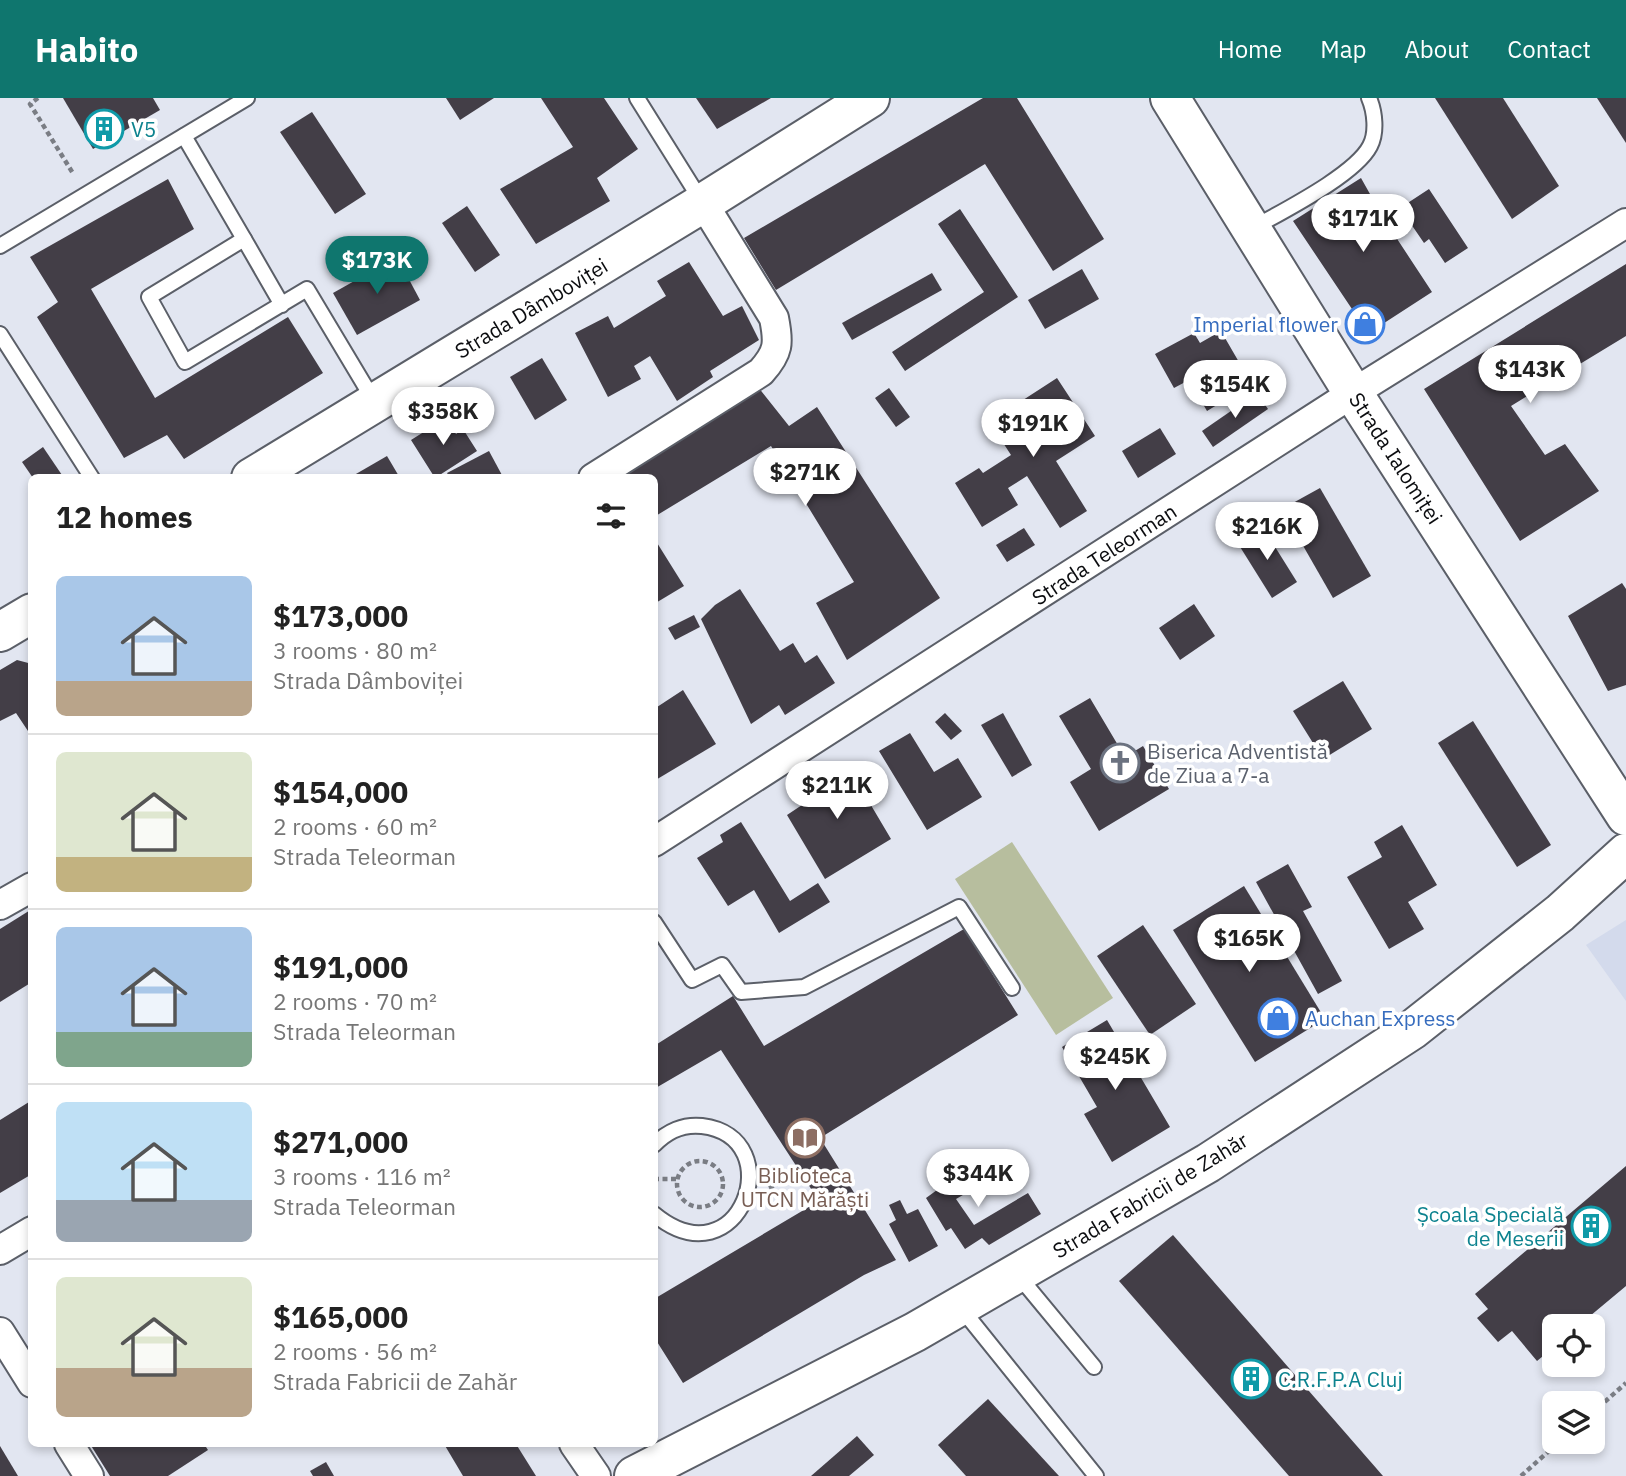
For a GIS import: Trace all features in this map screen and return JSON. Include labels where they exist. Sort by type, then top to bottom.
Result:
[{"type":"street","name":"Strada Dâmboviței","points":[[258,474],[703,203],[870,98]]},
{"type":"street","name":"Strada Ialomiței","points":[[1170,98],[1353,393],[1626,816]]},
{"type":"street","points":[[599,474],[761,372],[775,356],[778,337],[774,318],[703,203]]},
{"type":"street","name":"Strada Teleorman","points":[[658,839],[1353,393],[1626,223]]},
{"type":"street","points":[[0,632],[28,615]]},
{"type":"street","name":"Strada Fabricii de Zahăr","points":[[634,1476],[915,1332],[1209,1163],[1412,1030],[1560,912],[1626,853]]},
{"type":"street","points":[[0,905],[28,889]]},
{"type":"street","points":[[0,1250],[28,1233]]},
{"type":"street","points":[[0,1332],[28,1377]]},
{"type":"street","points":[[71,1447],[89,1476]]},
{"type":"street","points":[[577,1447],[596,1476]]},
{"type":"lane","points":[[0,246],[247,98]]},
{"type":"lane","points":[[637,98],[703,203]]},
{"type":"lane","points":[[1252,229],[1332,180],[1360,159],[1371,145],[1373,135],[1369,98]]},
{"type":"lane","points":[[184,136],[282,305]]},
{"type":"lane","points":[[244,239],[149,297],[185,362],[307,289],[374,403]]},
{"type":"lane","points":[[0,334],[89,474]]},
{"type":"lane","points":[[658,928],[692,980],[722,965],[741,992],[804,987],[959,906],[1012,988]]},
{"type":"lane","points":[[658,1141],[676,1129],[693,1125],[710,1127],[739,1146],[747,1162],[750,1179],[746,1200],[736,1215],[722,1227],[704,1233],[685,1233],[668,1226],[658,1217]]},
{"type":"lane","points":[[1017,1274],[1094,1367]]},
{"type":"lane","points":[[960,1306],[1097,1476]]},
{"type":"path","points":[[38,98],[30,104],[86,195]]},
{"type":"path","points":[[699,1161],[713,1165],[722,1177],[723,1185],[718,1199],[712,1204],[697,1207],[684,1200],[677,1187],[677,1180],[685,1167],[699,1161]]},
{"type":"path","points":[[658,1180],[677,1180]]},
{"type":"path","points":[[1605,1402],[1626,1383]]},
{"type":"path","points":[[1521,1476],[1546,1454]]},
{"type":"shaded area","points":[[1626,920],[1626,1001],[1586,945]]},
{"type":"green space","points":[[1012,842],[1113,998],[1056,1035],[955,879]]},
{"type":"building","name":"V5","points":[[63,98],[153,98],[160,110],[93,149]]},
{"type":"building","points":[[446,98],[494,98],[460,120]]},
{"type":"building","points":[[541,98],[604,98],[638,149],[597,178],[610,201],[536,244],[500,189],[573,147]]},
{"type":"building","points":[[696,98],[771,98],[717,129]]},
{"type":"building","points":[[983,98],[1017,98],[1104,239],[1053,271],[985,164],[776,290],[744,238]]},
{"type":"building","points":[[1435,98],[1503,98],[1559,186],[1512,219]]},
{"type":"building","points":[[1597,98],[1626,98],[1626,143]]},
{"type":"building","points":[[312,112],[366,194],[335,214],[280,132]]},
{"type":"building","points":[[1361,178],[1384,219],[1432,292],[1378,327],[1366,308],[1356,315],[1293,221]]},
{"type":"building","points":[[168,179],[194,229],[91,289],[155,398],[288,317],[323,373],[184,459],[167,435],[124,458],[37,317],[58,302],[30,257]]},
{"type":"building","points":[[1429,189],[1468,248],[1445,263],[1429,239],[1424,243],[1400,208]]},
{"type":"building","points":[[467,206],[500,255],[475,272],[442,223]]},
{"type":"building","points":[[960,209],[1018,297],[905,371],[892,352],[984,292],[938,224]]},
{"type":"building","points":[[397,257],[420,300],[357,335],[333,293]]},
{"type":"building","points":[[689,262],[723,316],[742,306],[759,340],[710,371],[713,377],[677,401],[650,356],[634,366],[641,379],[608,397],[575,333],[608,316],[614,328],[666,296],[657,281]]},
{"type":"building","points":[[1626,264],[1626,336],[1511,406],[1545,455],[1565,444],[1599,491],[1520,541],[1424,389]]},
{"type":"building","points":[[1082,269],[1099,299],[1045,329],[1028,300]]},
{"type":"building","points":[[932,273],[942,290],[852,340],[842,323]]},
{"type":"building","points":[[1221,331],[1247,376],[1225,388],[1230,397],[1207,411],[1189,380],[1174,388],[1155,354],[1194,333],[1200,343]]},
{"type":"building","points":[[542,358],[567,400],[535,420],[510,377]]},
{"type":"building","points":[[1057,378],[1095,436],[1056,461],[1087,511],[1060,528],[1027,476],[1008,488],[1018,505],[982,527],[955,483],[979,468],[983,473],[1011,455],[998,435],[1028,416],[1020,402]]},
{"type":"building","points":[[758,387],[789,426],[817,407],[940,598],[847,660],[816,603],[854,582],[771,446],[658,515],[658,474],[617,474]]},
{"type":"building","points":[[889,388],[910,417],[896,427],[875,398]]},
{"type":"building","points":[[1257,393],[1268,409],[1213,447],[1202,431]]},
{"type":"building","points":[[446,418],[456,434],[463,429],[477,451],[441,474],[432,474],[411,440]]},
{"type":"building","points":[[1160,428],[1176,454],[1138,478],[1122,451]]},
{"type":"building","points":[[43,447],[61,474],[30,474],[22,462]]},
{"type":"building","points":[[489,451],[501,474],[448,474]]},
{"type":"building","points":[[387,456],[398,474],[356,474]]},
{"type":"building","points":[[1320,488],[1371,576],[1333,598],[1282,509]]},
{"type":"building","points":[[1262,526],[1297,582],[1272,598],[1237,542]]},
{"type":"building","points":[[1024,528],[1035,545],[1007,562],[996,545]]},
{"type":"building","points":[[658,544],[684,586],[658,602]]},
{"type":"building","points":[[1622,583],[1626,589],[1626,685],[1608,691],[1568,616]]},
{"type":"building","points":[[740,589],[780,651],[793,643],[805,663],[817,655],[835,683],[785,715],[779,705],[751,724],[701,619],[715,605]]},
{"type":"building","points":[[1194,604],[1215,636],[1180,660],[1159,628]]},
{"type":"building","points":[[694,615],[700,627],[675,640],[668,628]]},
{"type":"building","points":[[17,660],[28,663],[28,731],[16,713],[0,721],[0,670]]},
{"type":"building","points":[[1343,681],[1372,729],[1323,759],[1293,711]]},
{"type":"building","points":[[683,690],[716,744],[658,779],[658,706]]},
{"type":"building","name":"Biserica Adventistă de Ziua a 7-a","points":[[1090,698],[1125,757],[1143,746],[1169,789],[1099,831],[1070,782],[1091,769],[1059,716]]},
{"type":"building","points":[[945,713],[962,731],[951,740],[935,722]]},
{"type":"building","points":[[1003,713],[1032,765],[1012,777],[981,725]]},
{"type":"building","points":[[1473,721],[1551,845],[1517,867],[1438,743]]},
{"type":"building","points":[[910,733],[934,772],[958,758],[982,797],[927,830],[879,751]]},
{"type":"building","points":[[846,763],[891,839],[825,879],[787,815],[802,805],[794,793]]},
{"type":"building","points":[[741,822],[790,901],[818,883],[830,902],[779,933],[754,890],[728,906],[697,858],[723,842],[720,835]]},
{"type":"building","points":[[1402,825],[1437,885],[1408,902],[1424,929],[1389,949],[1347,877],[1382,857],[1374,842]]},
{"type":"building","points":[[1288,864],[1312,907],[1303,911],[1342,981],[1318,994],[1256,882]]},
{"type":"building","points":[[1244,886],[1325,1019],[1255,1062],[1173,930]]},
{"type":"building","points":[[28,912],[28,984],[0,1002],[0,929]]},
{"type":"building","points":[[1143,925],[1196,1004],[1150,1035],[1097,956]]},
{"type":"building","points":[[964,929],[1018,1015],[820,1138],[896,1260],[864,1275],[683,1383],[658,1343],[658,1297],[819,1201],[721,1050],[658,1087],[658,1043],[733,996],[764,1046]]},
{"type":"building","points":[[1107,1020],[1170,1127],[1112,1162],[1084,1114],[1097,1107],[1062,1047]]},
{"type":"building","points":[[28,1103],[28,1176],[0,1193],[0,1120]]},
{"type":"building","points":[[981,1158],[994,1177],[956,1199],[974,1225],[1028,1193],[1041,1214],[989,1245],[982,1238],[965,1249],[951,1228],[946,1231],[926,1198]]},
{"type":"building","name":"Școala Specială de Meserii","points":[[1626,1166],[1626,1286],[1592,1314],[1542,1314],[1542,1357],[1537,1361],[1512,1331],[1498,1342],[1477,1318],[1488,1309],[1475,1294]]},
{"type":"building","points":[[900,1200],[907,1214],[918,1209],[938,1246],[909,1262],[889,1224],[896,1220],[889,1205]]},
{"type":"building","name":"C.R.F.P.A Cluj","points":[[1173,1235],[1383,1476],[1289,1476],[1119,1281]]},
{"type":"building","points":[[988,1399],[1059,1476],[966,1476],[938,1445]]},
{"type":"building","points":[[857,1436],[874,1455],[849,1476],[811,1476]]},
{"type":"building","points":[[0,1446],[18,1476],[0,1476]]},
{"type":"building","points":[[92,1447],[206,1447],[208,1450],[168,1476],[110,1476]]},
{"type":"building","points":[[446,1447],[518,1447],[536,1476],[463,1476]]},
{"type":"building","points":[[326,1462],[334,1476],[313,1476],[310,1471]]},
{"type":"place","name":"V5","points":[[104,129]]},
{"type":"place","name":"Imperial flower","points":[[1365,324]]},
{"type":"place","name":"Biserica Adventistă de Ziua a 7-a","points":[[1120,763]]},
{"type":"place","name":"Auchan Express","points":[[1278,1018]]},
{"type":"place","name":"Biblioteca UTCN Mărăști","points":[[805,1138]]},
{"type":"place","name":"Școala Specială de Meserii","points":[[1591,1226]]},
{"type":"place","name":"C.R.F.P.A Cluj","points":[[1251,1379]]}]
